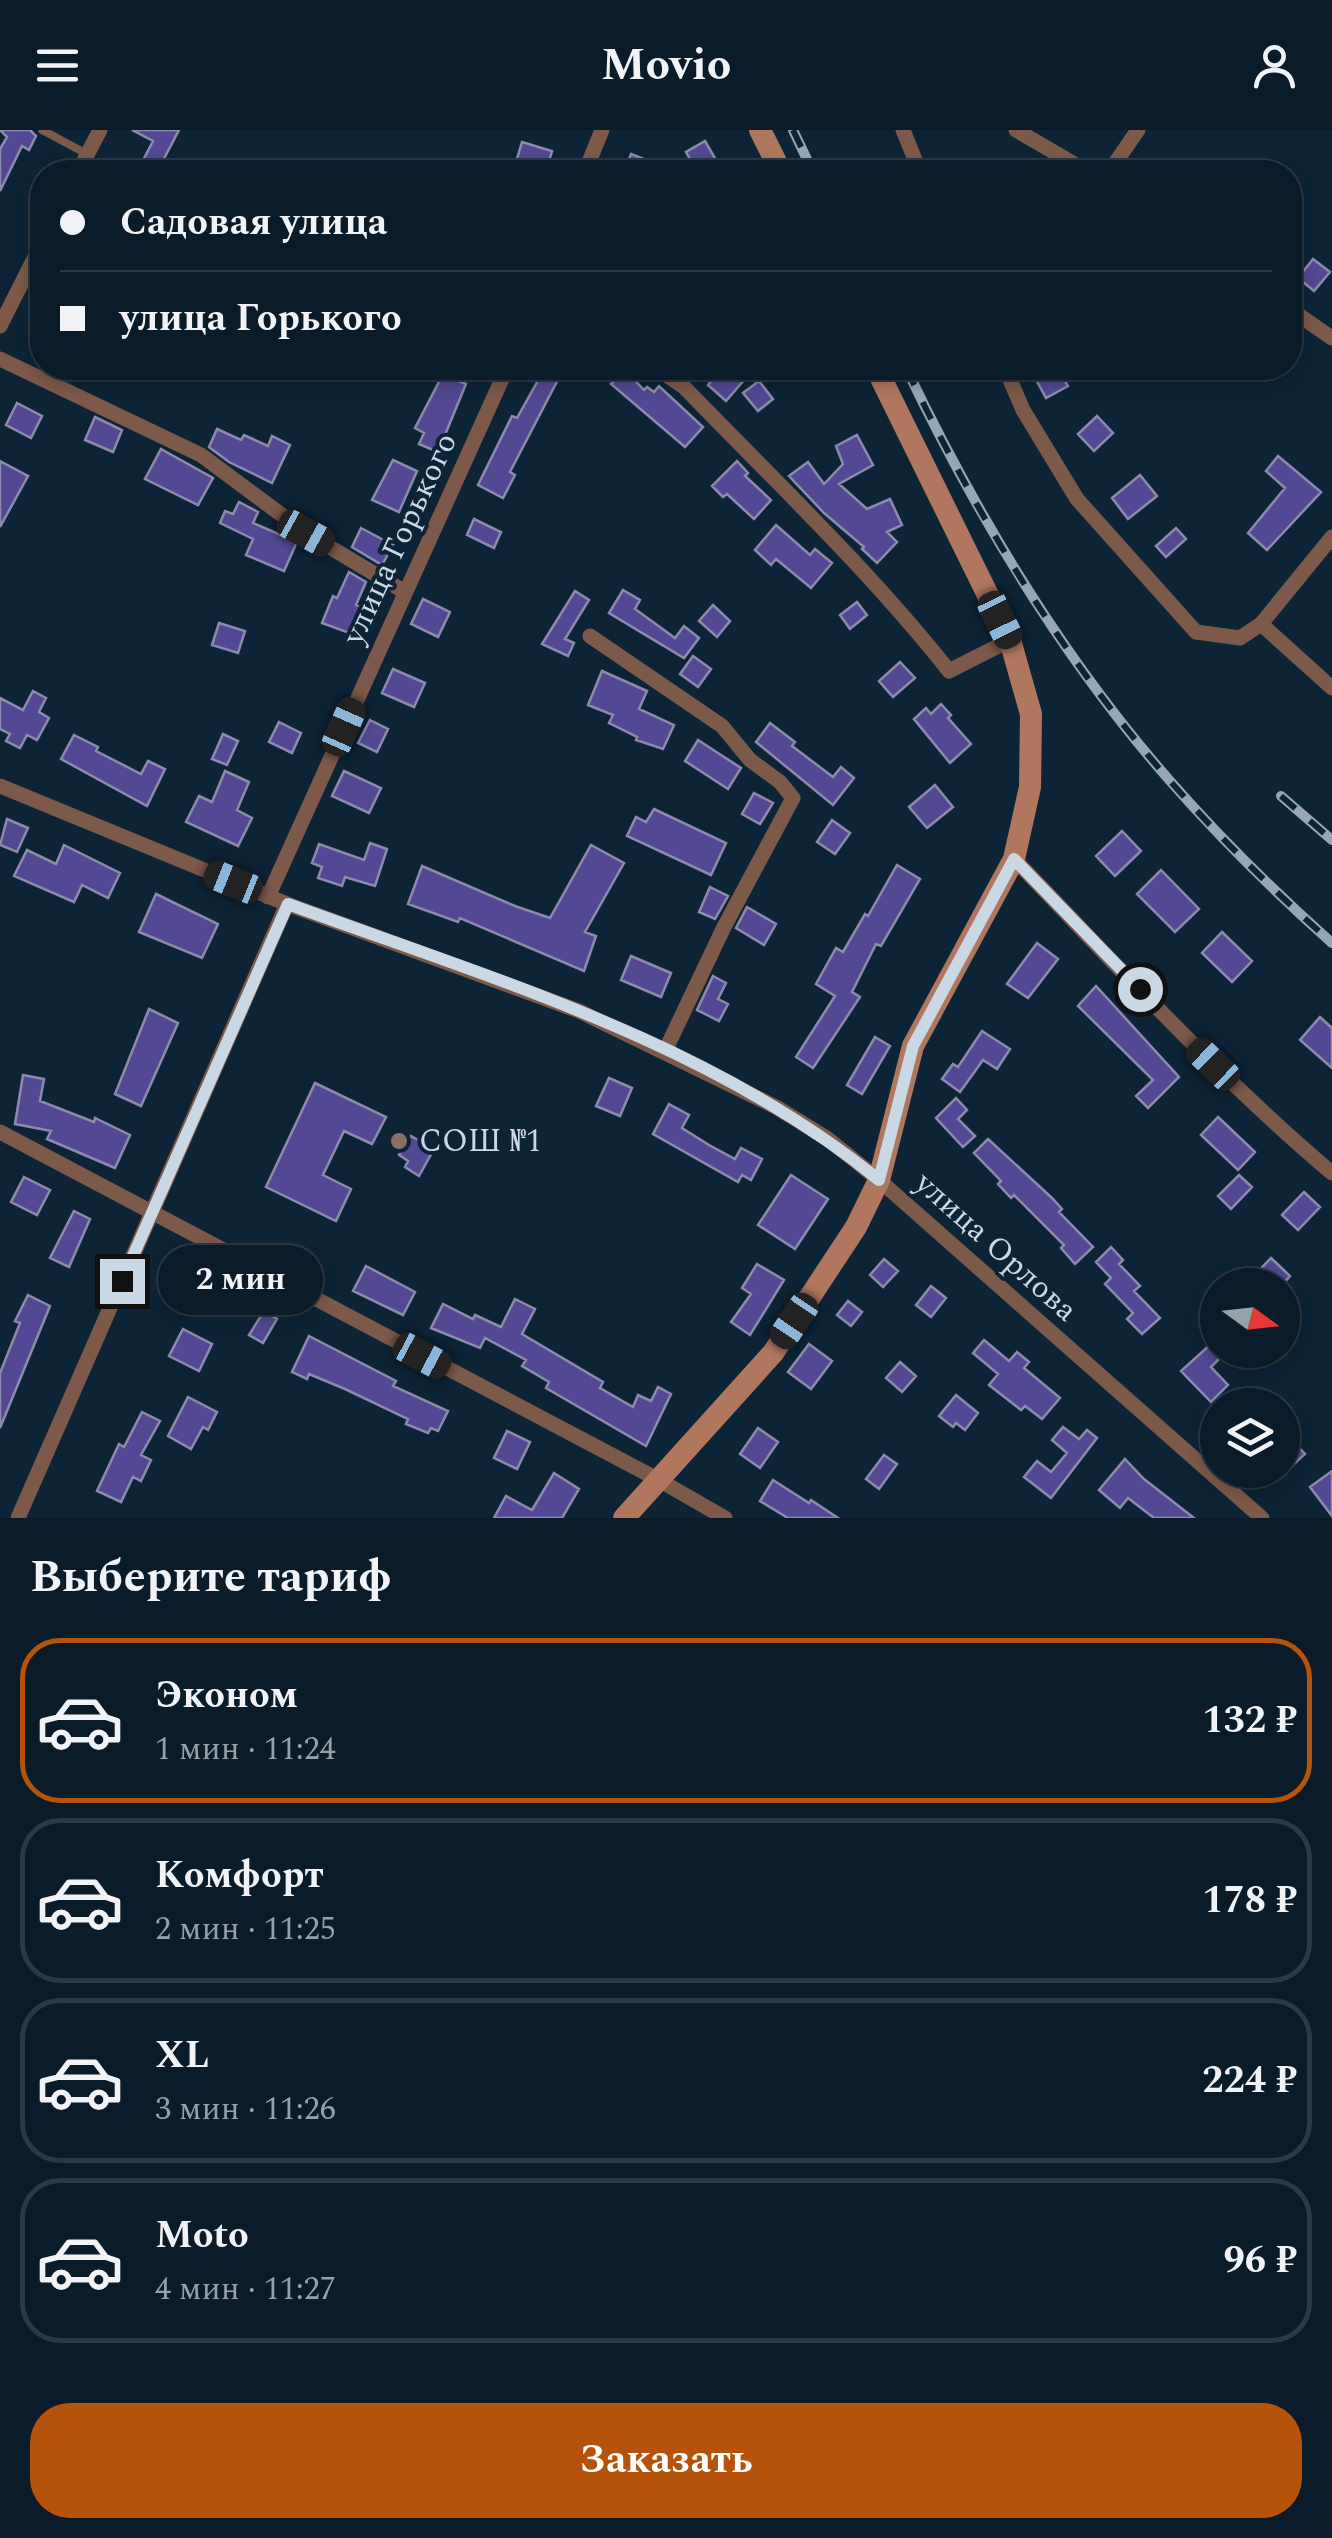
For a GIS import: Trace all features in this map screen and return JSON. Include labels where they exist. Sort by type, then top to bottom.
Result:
[{"type":"street","points":[[84,160],[100,130]]},
{"type":"street","points":[[590,160],[602,130]]},
{"type":"street","points":[[760,130],[775,160]]},
{"type":"street","points":[[903,130],[915,160]]},
{"type":"street","points":[[1016,130],[1067,160]]},
{"type":"street","points":[[1117,160],[1138,130]]},
{"type":"street","points":[[0,326],[30,267]]},
{"type":"street","points":[[1302,317],[1332,338]]},
{"type":"street","points":[[0,359],[30,374]]},
{"type":"street","points":[[43,380],[200,456],[306,533],[405,592]]},
{"type":"street","name":"улица Горького","points":[[268,896],[502,380]]},
{"type":"street","points":[[674,380],[907,618],[949,671],[1010,640]]},
{"type":"street","points":[[624,1518],[773,1352],[856,1227],[879,1180],[913,1046],[1014,859],[1030,787],[1032,714],[1010,640],[882,380]]},
{"type":"street","points":[[1010,380],[1076,500],[1196,632],[1240,638],[1261,624],[1332,537]]},
{"type":"street","points":[[1261,624],[1332,688]]},
{"type":"street","points":[[590,636],[722,726],[750,760],[780,782],[793,798],[724,927],[665,1050]]},
{"type":"street","name":"улица Орлова","points":[[0,786],[288,904],[580,1011],[776,1106],[828,1138],[879,1180],[1262,1518]]},
{"type":"street","points":[[1014,859],[1190,1042],[1332,1173]]},
{"type":"street","points":[[18,1518],[288,904]]},
{"type":"street","points":[[0,1132],[725,1518]]},
{"type":"lane","points":[[42,130],[87,154]]},
{"type":"building","points":[[0,130],[30,130],[36,136],[29,150],[22,146],[0,191],[0,149],[7,137]]},
{"type":"building","points":[[132,130],[179,130],[163,160],[143,160],[153,141]]},
{"type":"building","points":[[705,141],[716,160],[690,160],[686,152]]},
{"type":"building","points":[[522,142],[552,151],[549,160],[517,160]]},
{"type":"building","points":[[1313,259],[1330,272],[1314,291],[1302,281],[1302,273]]},
{"type":"building","points":[[440,380],[466,384],[438,452],[419,444],[424,433],[415,428]]},
{"type":"building","points":[[538,380],[558,380],[510,472],[515,475],[503,498],[478,485],[512,416],[517,418]]},
{"type":"building","points":[[615,380],[634,380],[644,390],[647,387],[654,392],[659,386],[703,427],[685,447],[611,384]]},
{"type":"building","points":[[712,380],[744,380],[726,401],[708,385]]},
{"type":"building","points":[[1036,380],[1064,380],[1068,386],[1046,398]]},
{"type":"building","points":[[759,381],[773,399],[758,411],[743,393]]},
{"type":"building","points":[[17,403],[42,416],[31,438],[6,425]]},
{"type":"building","points":[[1097,416],[1113,433],[1094,451],[1078,434]]},
{"type":"building","points":[[95,417],[122,430],[113,452],[85,440]]},
{"type":"building","points":[[217,429],[268,446],[272,436],[290,445],[272,483],[229,462],[209,447]]},
{"type":"building","points":[[857,435],[873,465],[839,484],[867,509],[890,499],[902,525],[887,532],[897,542],[877,563],[789,476],[808,462],[824,484],[843,464],[836,446]]},
{"type":"building","points":[[161,449],[213,478],[198,505],[145,479]]},
{"type":"building","points":[[1278,456],[1321,492],[1267,550],[1248,533],[1285,488],[1266,471]]},
{"type":"building","points":[[393,460],[417,471],[399,512],[372,500]]},
{"type":"building","points":[[0,461],[28,476],[0,527]]},
{"type":"building","points":[[737,461],[748,473],[745,476],[771,500],[754,519],[712,486]]},
{"type":"building","points":[[1140,475],[1157,496],[1128,519],[1112,498]]},
{"type":"building","points":[[239,502],[258,512],[253,523],[297,542],[284,571],[246,555],[253,539],[220,523],[225,511],[233,514]]},
{"type":"building","points":[[474,519],[501,532],[494,548],[467,535]]},
{"type":"building","points":[[776,525],[810,555],[815,549],[832,563],[811,588],[776,559],[771,565],[755,550]]},
{"type":"building","points":[[361,528],[393,545],[382,565],[352,547]]},
{"type":"building","points":[[1176,528],[1186,539],[1166,557],[1156,546]]},
{"type":"building","points":[[349,572],[366,582],[356,605],[362,607],[352,634],[322,623]]},
{"type":"building","points":[[623,590],[640,600],[635,609],[675,638],[684,626],[699,638],[684,658],[609,613]]},
{"type":"building","points":[[575,591],[589,600],[565,639],[574,643],[568,656],[542,644]]},
{"type":"building","points":[[423,599],[450,612],[438,637],[411,624]]},
{"type":"building","points":[[857,602],[867,615],[850,629],[840,615]]},
{"type":"building","points":[[713,605],[730,621],[717,637],[699,621]]},
{"type":"building","points":[[219,623],[245,631],[238,653],[212,645]]},
{"type":"building","points":[[693,656],[711,669],[698,687],[680,674]]},
{"type":"building","points":[[900,662],[915,678],[893,697],[879,681]]},
{"type":"building","points":[[393,669],[425,683],[414,707],[382,693]]},
{"type":"building","points":[[602,671],[647,691],[639,709],[674,725],[663,749],[636,740],[637,737],[609,723],[613,715],[588,705]]},
{"type":"building","points":[[33,691],[46,698],[39,712],[49,718],[37,740],[27,735],[20,748],[6,741],[10,734],[0,729],[0,698],[23,710]]},
{"type":"building","points":[[941,704],[971,744],[950,763],[914,719],[926,708],[931,714]]},
{"type":"building","points":[[370,720],[388,729],[377,752],[358,743]]},
{"type":"building","points":[[279,722],[301,733],[292,753],[269,742]]},
{"type":"building","points":[[770,723],[795,742],[792,746],[833,777],[841,767],[854,778],[833,805],[756,742]]},
{"type":"building","points":[[223,734],[238,741],[227,765],[212,759]]},
{"type":"building","points":[[74,735],[141,774],[148,761],[165,769],[147,806],[61,759]]},
{"type":"building","points":[[698,740],[741,768],[728,789],[685,761]]},
{"type":"building","points":[[225,771],[249,782],[237,810],[252,818],[238,846],[186,822],[199,796],[212,802]]},
{"type":"building","points":[[344,771],[381,788],[369,813],[332,796]]},
{"type":"building","points":[[935,785],[953,807],[927,828],[909,807]]},
{"type":"building","points":[[754,793],[773,803],[760,824],[742,814]]},
{"type":"building","points":[[654,809],[726,843],[711,875],[627,836],[636,817],[646,822]]},
{"type":"building","points":[[7,819],[28,828],[17,852],[0,845]]},
{"type":"building","points":[[832,820],[850,833],[835,854],[817,842]]},
{"type":"building","points":[[1122,831],[1141,851],[1115,876],[1096,856]]},
{"type":"building","points":[[370,843],[387,849],[375,886],[345,877],[342,886],[318,878],[322,867],[312,863],[319,844],[364,860]]},
{"type":"building","points":[[64,845],[120,873],[108,898],[82,885],[74,902],[14,876],[27,850],[56,864]]},
{"type":"building","points":[[591,845],[624,863],[585,932],[596,936],[584,971],[460,918],[458,922],[408,904],[422,866],[550,918]]},
{"type":"building","points":[[897,865],[920,879],[881,946],[876,944],[852,992],[860,997],[813,1068],[796,1057],[835,996],[816,984],[836,948],[843,952],[865,914],[868,916]]},
{"type":"building","points":[[1161,870],[1199,909],[1175,932],[1137,894]]},
{"type":"building","points":[[710,887],[728,896],[715,919],[699,912]]},
{"type":"building","points":[[156,894],[218,924],[202,958],[139,932]]},
{"type":"building","points":[[747,907],[776,924],[764,945],[736,928]]},
{"type":"building","points":[[1222,932],[1252,961],[1232,982],[1202,953]]},
{"type":"building","points":[[1037,943],[1058,959],[1028,998],[1007,984]]},
{"type":"building","points":[[631,956],[671,973],[661,997],[621,980]]},
{"type":"building","points":[[713,976],[726,983],[718,999],[728,1004],[719,1021],[697,1010]]},
{"type":"building","points":[[1096,986],[1179,1077],[1148,1108],[1136,1096],[1153,1080],[1078,1006]]},
{"type":"building","points":[[149,1009],[178,1023],[141,1106],[115,1094]]},
{"type":"building","points":[[1320,1017],[1332,1028],[1332,1068],[1300,1040]]},
{"type":"building","points":[[982,1031],[1010,1049],[997,1069],[983,1060],[960,1092],[942,1079],[953,1064],[958,1067]]},
{"type":"building","points":[[875,1037],[890,1046],[862,1094],[847,1085]]},
{"type":"building","points":[[23,1075],[44,1079],[40,1101],[94,1122],[95,1118],[130,1135],[115,1168],[47,1139],[51,1131],[15,1124]]},
{"type":"building","points":[[609,1078],[632,1088],[620,1116],[596,1106]]},
{"type":"building","points":[[315,1083],[386,1117],[372,1144],[344,1131],[323,1175],[351,1189],[336,1221],[266,1187]]},
{"type":"building","points":[[956,1098],[967,1110],[958,1119],[975,1136],[963,1147],[936,1118]]},
{"type":"building","points":[[669,1104],[689,1115],[682,1128],[709,1145],[735,1159],[741,1148],[762,1159],[751,1180],[742,1175],[738,1182],[653,1134]]},
{"type":"building","points":[[1218,1117],[1255,1152],[1238,1170],[1201,1135]]},
{"type":"building","points":[[411,1136],[434,1149],[419,1176],[405,1167],[408,1161],[399,1155]]},
{"type":"building","points":[[988,1139],[1052,1198],[1062,1209],[1059,1212],[1093,1247],[1075,1264],[1061,1248],[1064,1245],[1014,1195],[1011,1198],[998,1184],[1001,1181],[974,1153]]},
{"type":"building","points":[[791,1175],[828,1199],[795,1249],[758,1225]]},
{"type":"building","points":[[1239,1175],[1252,1187],[1231,1209],[1218,1196]]},
{"type":"building","points":[[24,1177],[50,1190],[37,1215],[11,1202]]},
{"type":"building","points":[[1304,1192],[1320,1207],[1298,1230],[1282,1215]]},
{"type":"building","points":[[74,1211],[90,1219],[69,1267],[50,1258]]},
{"type":"building","points":[[1111,1247],[1123,1260],[1119,1264],[1140,1286],[1134,1291],[1160,1318],[1142,1334],[1127,1319],[1133,1313],[1105,1284],[1111,1278],[1096,1262]]},
{"type":"building","points":[[1271,1258],[1282,1268],[1261,1268]]},
{"type":"building","points":[[884,1259],[898,1271],[883,1287],[870,1275]]},
{"type":"building","points":[[757,1264],[784,1280],[750,1335],[731,1322],[751,1294],[742,1288]]},
{"type":"building","points":[[366,1266],[415,1292],[403,1315],[353,1291]]},
{"type":"building","points":[[200,1280],[224,1292],[215,1309],[191,1297]]},
{"type":"building","points":[[931,1286],[946,1298],[931,1317],[916,1305]]},
{"type":"building","points":[[28,1295],[50,1306],[0,1428],[0,1373],[20,1323],[15,1321]]},
{"type":"building","points":[[515,1299],[535,1309],[522,1334],[603,1382],[600,1388],[633,1407],[638,1395],[651,1401],[658,1387],[671,1394],[646,1446],[546,1388],[549,1382],[522,1366],[526,1360],[485,1338],[480,1348],[431,1328],[443,1304],[501,1327]]},
{"type":"building","points":[[848,1301],[862,1312],[851,1326],[837,1315]]},
{"type":"building","points":[[264,1311],[277,1319],[263,1343],[249,1335]]},
{"type":"building","points":[[183,1329],[212,1344],[199,1371],[169,1356]]},
{"type":"building","points":[[309,1336],[396,1381],[393,1386],[448,1411],[438,1431],[431,1428],[428,1433],[406,1424],[408,1419],[345,1389],[309,1374],[307,1379],[292,1372]]},
{"type":"building","points":[[984,1340],[1009,1361],[1017,1352],[1029,1362],[1024,1368],[1060,1398],[1042,1419],[1025,1406],[1021,1410],[989,1385],[998,1374],[973,1353]]},
{"type":"building","points":[[809,1344],[832,1361],[811,1389],[788,1372]]},
{"type":"building","points":[[1200,1354],[1200,1368],[1212,1368],[1228,1385],[1200,1391],[1181,1371]]},
{"type":"building","points":[[900,1362],[916,1376],[902,1392],[886,1378]]},
{"type":"building","points":[[956,1395],[978,1413],[965,1430],[956,1423],[953,1427],[939,1416]]},
{"type":"building","points":[[188,1397],[217,1412],[191,1449],[168,1436]]},
{"type":"building","points":[[142,1412],[160,1421],[141,1455],[151,1460],[141,1481],[133,1477],[121,1502],[97,1491],[119,1444],[124,1447]]},
{"type":"building","points":[[1063,1427],[1079,1439],[1087,1430],[1097,1438],[1051,1498],[1024,1477],[1037,1461],[1051,1472],[1067,1453],[1052,1440]]},
{"type":"building","points":[[758,1428],[778,1442],[760,1468],[740,1454]]},
{"type":"building","points":[[507,1431],[530,1442],[517,1469],[494,1458]]},
{"type":"building","points":[[884,1455],[897,1464],[879,1489],[866,1479]]},
{"type":"building","points":[[1125,1459],[1194,1518],[1154,1518],[1128,1498],[1120,1508],[1099,1490]]},
{"type":"building","points":[[1332,1471],[1332,1516],[1310,1487]]},
{"type":"building","points":[[554,1473],[579,1489],[562,1518],[494,1518],[506,1496],[532,1510]]},
{"type":"building","points":[[773,1480],[838,1518],[788,1518],[760,1501]]},
{"type":"railway","points":[[793,130],[807,160]]},
{"type":"railway","points":[[912,380],[992,531],[1094,686],[1209,824],[1332,943]]},
{"type":"railway","points":[[1281,796],[1332,840]]},
{"type":"place","name":"СОШ №1","points":[[399,1141]]},
{"type":"route","points":[[122,1281],[288,904],[580,1011],[665,1050],[776,1106],[828,1138],[879,1180],[913,1046],[1014,859],[1140,989]]}]
